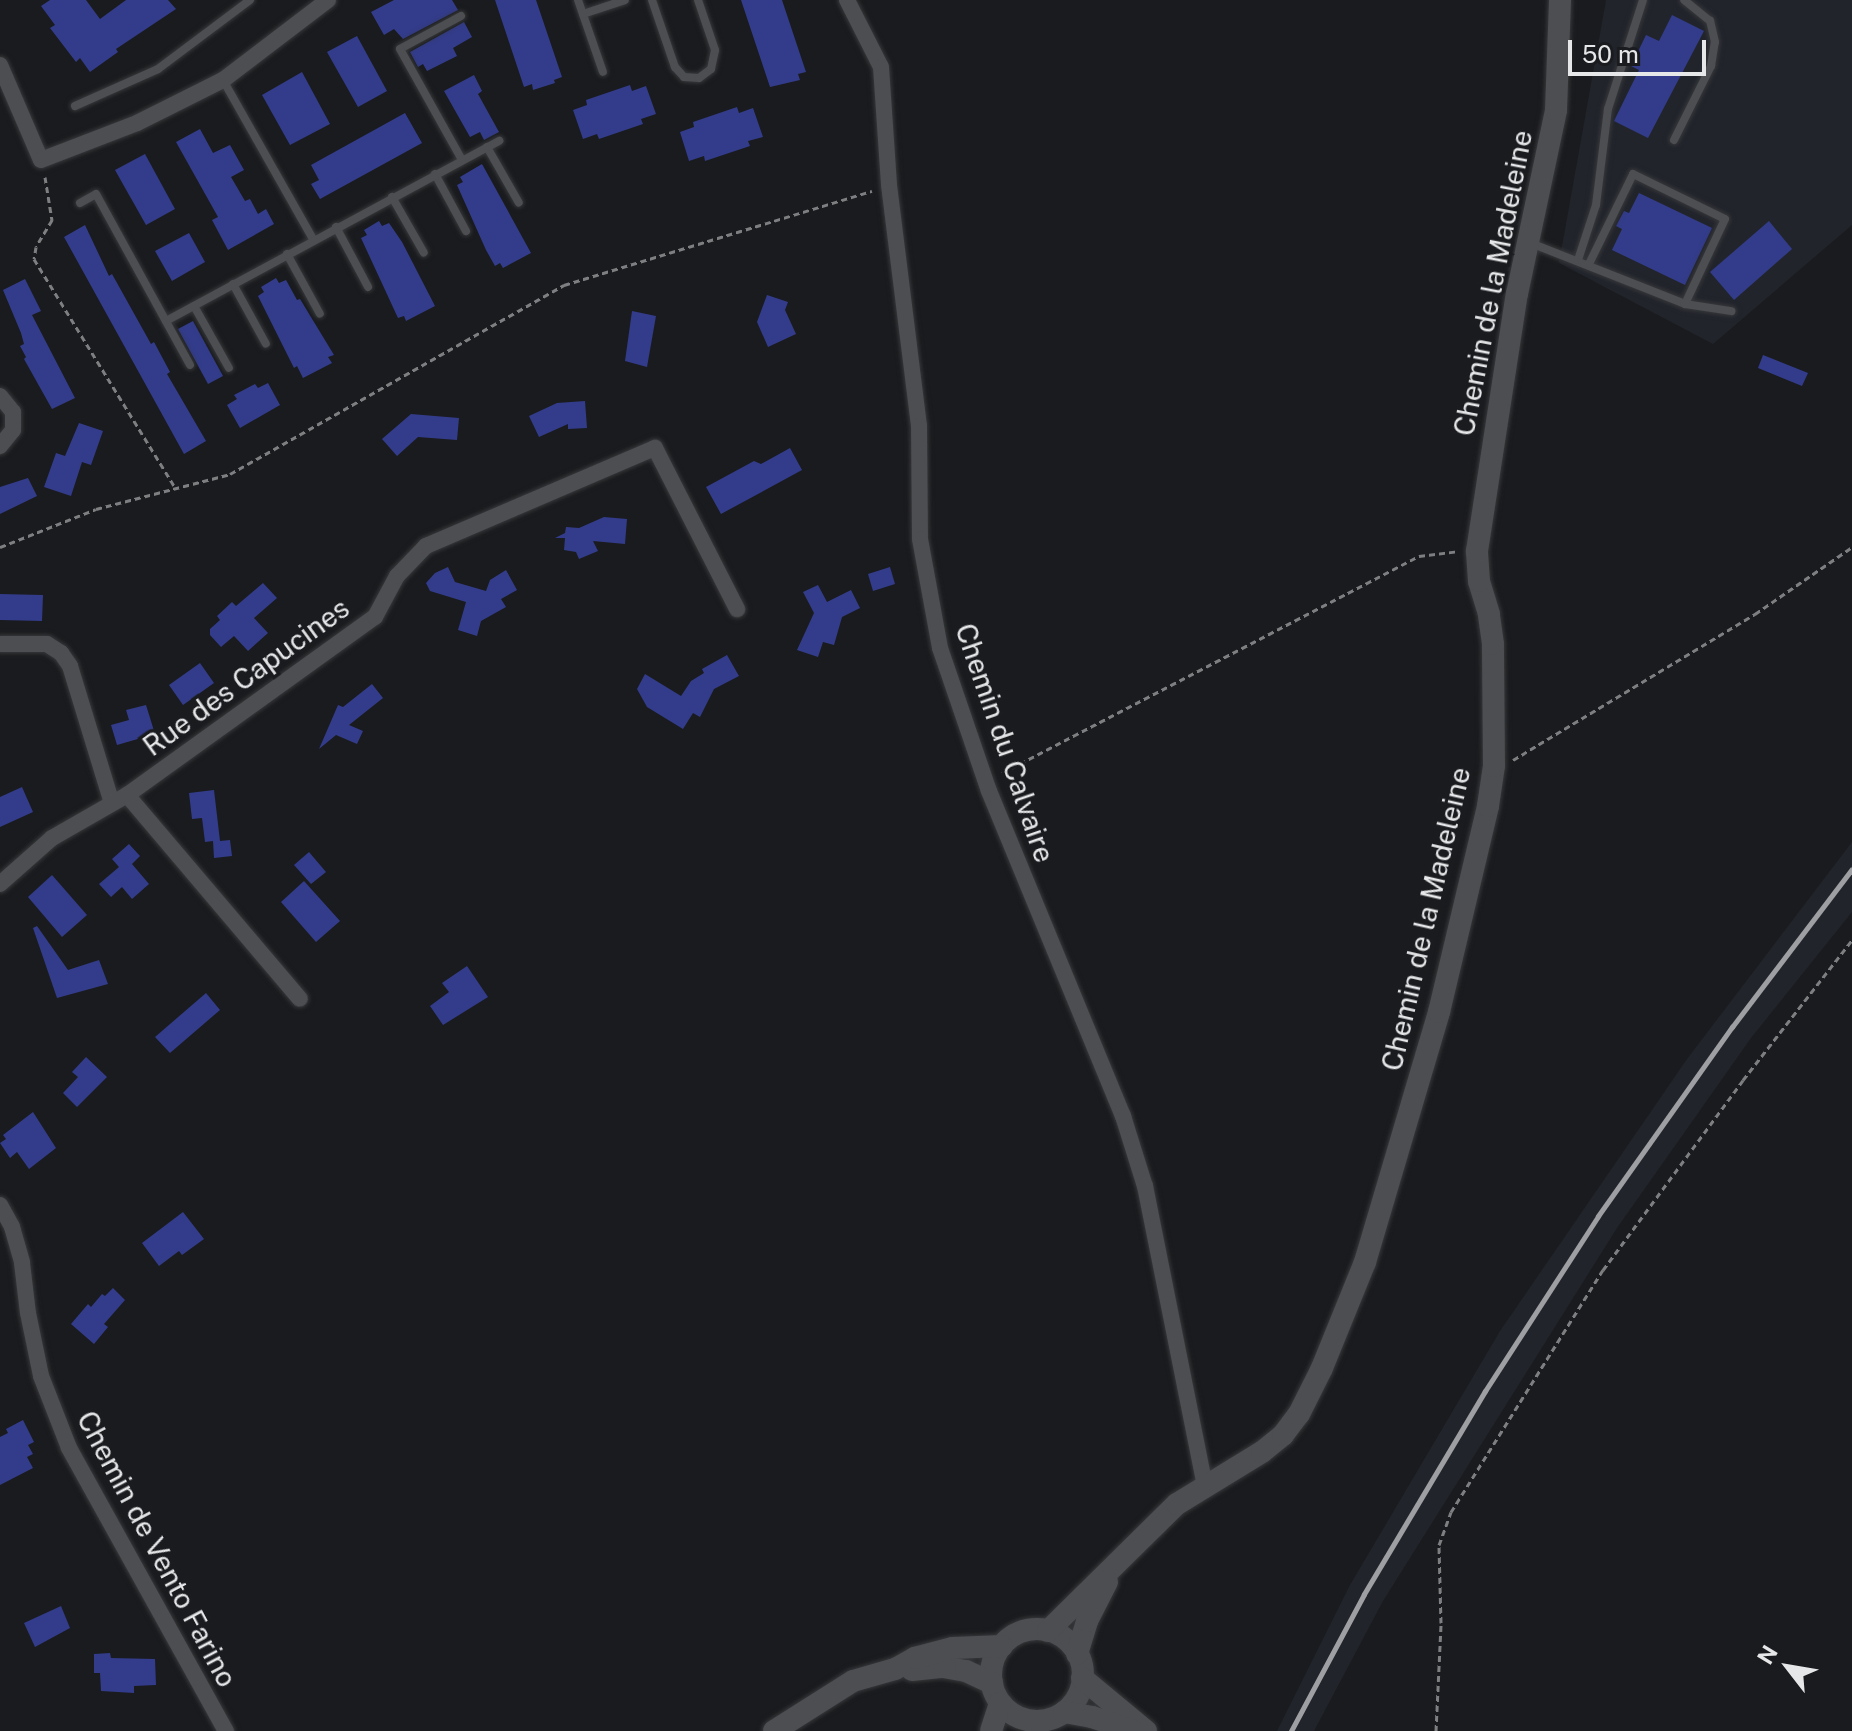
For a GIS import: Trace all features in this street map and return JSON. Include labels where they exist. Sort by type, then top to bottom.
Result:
[{"type":"street","name":"Chemin du Calvaire","points":[[847,0],[881,67],[889,185],[919,426],[920,539],[940,648],[986,781],[1123,1116],[1145,1186],[1205,1485]]},
{"type":"street","name":"Chemin de la Madeleine","points":[[1121,1560],[1147,1531],[1205,1485],[1262,1452],[1283,1435],[1299,1414],[1349,1306],[1439,1012],[1488,806],[1494,766],[1493,644],[1489,614],[1479,581],[1477,551],[1527,242],[1556,110],[1560,0]]},
{"type":"street","points":[[0,65],[41,160],[137,123],[223,80],[323,1]]},
{"type":"street","points":[[0,396],[13,412],[13,430],[0,446]]},
{"type":"street","name":"Rue des Capucines","points":[[0,884],[52,838],[119,799],[375,617],[397,576],[426,546],[655,448],[737,609]]},
{"type":"street","points":[[0,644],[47,644],[61,653],[70,666],[119,799],[300,999]]},
{"type":"street","name":"Chemin de Vento Farino","points":[[0,1205],[12,1227],[22,1263],[41,1376],[69,1448],[226,1731]]},
{"type":"street","points":[[1048,1631],[1121,1560]]},
{"type":"street","points":[[1077,1654],[1087,1621],[1121,1560]]},
{"type":"street","points":[[895,1669],[955,1669],[996,1693],[1010,1713],[1029,1726],[1064,1712],[1080,1691],[1082,1678],[1077,1654],[1070,1644],[1048,1631],[1023,1632],[1002,1646],[995,1657],[996,1693],[991,1731]]},
{"type":"street","points":[[774,1731],[853,1681],[895,1669],[915,1658],[953,1648],[1002,1646]]},
{"type":"street","points":[[1082,1678],[1146,1731]]},
{"type":"street","points":[[1064,1712],[1092,1717],[1133,1731]]},
{"type":"lane","points":[[75,106],[158,69],[250,0]]},
{"type":"lane","points":[[578,0],[603,72]]},
{"type":"lane","points":[[583,14],[625,0]]},
{"type":"lane","points":[[652,0],[675,67],[684,77],[699,78],[711,69],[715,50],[698,0]]},
{"type":"lane","points":[[1578,260],[1596,205],[1608,109],[1643,0]]},
{"type":"lane","points":[[1674,140],[1711,66],[1715,42],[1710,21],[1684,0]]},
{"type":"lane","points":[[461,16],[400,49],[462,160]]},
{"type":"lane","points":[[223,80],[313,239]]},
{"type":"lane","points":[[166,321],[499,141]]},
{"type":"lane","points":[[487,147],[519,203]]},
{"type":"lane","points":[[435,174],[466,231]]},
{"type":"lane","points":[[1589,264],[1633,174],[1725,219],[1685,304]]},
{"type":"lane","points":[[80,203],[96,194],[190,365]]},
{"type":"lane","points":[[392,197],[424,253]]},
{"type":"lane","points":[[336,227],[368,287]]},
{"type":"lane","points":[[1527,242],[1685,304],[1731,311]]},
{"type":"lane","points":[[287,254],[320,314]]},
{"type":"lane","points":[[233,284],[266,344]]},
{"type":"lane","points":[[194,306],[229,368]]},
{"type":"path","points":[[41,160],[52,220],[36,247],[34,259],[175,487]]},
{"type":"path","points":[[0,547],[96,509],[230,474],[564,285],[889,185]]},
{"type":"path","points":[[1494,766],[1515,759],[1755,614],[1852,547]]},
{"type":"path","points":[[986,781],[1419,556],[1477,551]]},
{"type":"path","points":[[1436,1731],[1441,1623],[1439,1545],[1451,1512],[1603,1270],[1743,1080],[1852,940]]},
{"type":"shaded area","points":[[1606,0],[1852,0],[1852,225],[1713,344],[1559,263]]},
{"type":"shaded area","points":[[1852,842],[1852,912],[1751,1038],[1617,1228],[1383,1601],[1314,1731],[1277,1731],[1350,1585],[1500,1331],[1687,1059]]},
{"type":"building","points":[[50,0],[86,0],[100,19],[126,0],[168,0],[176,9],[116,49],[118,52],[90,72],[80,58],[76,62],[50,28],[55,25],[41,6]]},
{"type":"building","points":[[394,0],[452,0],[458,10],[403,39],[394,29],[384,35],[371,12]]},
{"type":"building","points":[[495,0],[536,0],[562,77],[554,80],[555,83],[533,90],[532,84],[524,87]]},
{"type":"building","points":[[741,0],[782,0],[806,72],[798,74],[800,80],[770,87]]},
{"type":"building","points":[[1672,15],[1704,31],[1648,138],[1614,121],[1639,70],[1631,66],[1646,35],[1659,41]]},
{"type":"building","points":[[464,22],[472,37],[453,48],[457,56],[427,71],[423,64],[418,67],[410,52]]},
{"type":"building","points":[[357,36],[387,91],[358,107],[327,52]]},
{"type":"building","points":[[302,72],[330,124],[290,145],[262,95]]},
{"type":"building","points":[[474,75],[482,91],[478,94],[499,132],[484,140],[480,132],[470,137],[444,91]]},
{"type":"building","points":[[630,85],[632,91],[646,86],[656,114],[641,119],[643,124],[599,139],[597,134],[583,139],[573,110],[587,105],[586,100]]},
{"type":"building","points":[[737,107],[739,113],[753,108],[763,137],[748,141],[750,146],[705,161],[704,156],[689,161],[680,132],[694,127],[693,122]]},
{"type":"building","points":[[405,113],[422,143],[320,199],[311,184],[319,180],[311,165]]},
{"type":"building","points":[[200,129],[213,153],[230,145],[244,170],[231,177],[245,201],[250,199],[258,214],[266,209],[274,224],[228,250],[212,220],[218,217],[176,142]]},
{"type":"building","points":[[145,154],[175,209],[146,225],[115,170]]},
{"type":"building","points":[[482,164],[531,253],[503,268],[500,263],[495,266],[486,250],[457,185],[463,182],[460,177]]},
{"type":"building","points":[[1639,193],[1712,228],[1685,285],[1612,250],[1622,229],[1616,226],[1624,211],[1629,213]]},
{"type":"building","points":[[379,221],[382,226],[389,223],[402,242],[435,306],[406,321],[404,316],[398,318],[361,238],[367,235],[364,230]]},
{"type":"building","points":[[1769,221],[1792,249],[1734,300],[1710,272]]},
{"type":"building","points":[[85,225],[109,276],[112,274],[151,344],[154,342],[170,372],[167,374],[206,441],[184,454],[64,237]]},
{"type":"building","points":[[189,233],[205,262],[172,281],[155,251]]},
{"type":"building","points":[[276,278],[279,283],[286,280],[334,355],[328,357],[332,363],[303,378],[297,366],[294,368],[258,296],[264,292],[261,287]]},
{"type":"building","points":[[25,279],[41,311],[32,315],[75,398],[52,409],[24,359],[26,357],[20,346],[24,344],[21,333],[3,290]]},
{"type":"building","points":[[767,295],[788,302],[785,310],[796,334],[768,347],[757,322]]},
{"type":"building","points":[[632,311],[656,316],[647,367],[625,361]]},
{"type":"building","points":[[193,321],[223,376],[208,384],[178,329]]},
{"type":"building","points":[[1763,355],[1808,373],[1802,386],[1758,368]]},
{"type":"building","points":[[268,383],[280,405],[240,428],[227,405],[237,399],[234,395],[255,384],[258,388]]},
{"type":"building","points":[[585,401],[587,428],[568,429],[568,424],[539,437],[529,416],[557,403]]},
{"type":"building","points":[[411,414],[459,418],[457,440],[418,437],[397,456],[382,439]]},
{"type":"building","points":[[79,423],[103,431],[91,465],[82,462],[71,496],[44,487],[56,453],[65,456]]},
{"type":"building","points":[[790,448],[802,470],[721,514],[706,487],[754,461],[761,464]]},
{"type":"building","points":[[28,478],[37,496],[0,514],[0,487]]},
{"type":"building","points":[[604,517],[627,519],[625,544],[593,541],[598,551],[579,559],[576,552],[564,550],[565,538],[555,538],[565,533],[566,527],[579,528]]},
{"type":"building","points":[[448,567],[455,582],[486,591],[490,580],[506,570],[517,590],[501,599],[506,607],[481,621],[477,636],[458,630],[466,602],[430,591],[426,583],[435,573]]},
{"type":"building","points":[[890,567],[895,584],[873,591],[868,574]]},
{"type":"building","points":[[263,583],[277,598],[254,618],[268,633],[248,651],[234,636],[221,647],[210,635],[210,629],[220,620],[217,616],[232,602],[236,606]]},
{"type":"building","points":[[818,585],[827,602],[851,590],[860,608],[842,617],[834,645],[823,642],[818,657],[797,650],[814,613],[803,592]]},
{"type":"building","points":[[0,594],[43,595],[42,621],[0,620]]},
{"type":"building","points":[[727,655],[739,676],[714,689],[700,717],[693,713],[683,729],[647,707],[637,689],[645,674],[681,696],[691,681],[704,673],[702,669]]},
{"type":"building","points":[[200,663],[214,683],[183,705],[169,685]]},
{"type":"building","points":[[372,684],[383,698],[349,725],[363,731],[357,744],[336,735],[319,749],[338,705],[343,707]]},
{"type":"building","points":[[146,705],[155,734],[117,745],[111,725],[129,720],[126,710]]},
{"type":"building","points":[[22,787],[33,812],[0,827],[0,797]]},
{"type":"building","points":[[214,790],[220,841],[230,840],[232,856],[214,858],[213,841],[205,842],[202,818],[192,819],[189,793]]},
{"type":"building","points":[[129,844],[140,856],[132,864],[149,884],[132,899],[122,887],[111,897],[99,884],[119,867],[112,859]]},
{"type":"building","points":[[309,852],[326,872],[311,884],[294,865]]},
{"type":"building","points":[[52,875],[87,915],[62,937],[28,897]]},
{"type":"building","points":[[304,881],[340,921],[316,942],[281,902]]},
{"type":"building","points":[[37,926],[68,970],[99,960],[108,984],[57,998],[33,928]]},
{"type":"building","points":[[467,966],[488,997],[443,1025],[430,1006],[449,992],[442,983]]},
{"type":"building","points":[[206,993],[220,1010],[170,1053],[155,1037]]},
{"type":"building","points":[[86,1057],[107,1077],[77,1107],[63,1093],[78,1077],[72,1072]]},
{"type":"building","points":[[33,1112],[56,1148],[29,1169],[17,1152],[10,1158],[0,1143],[6,1139],[3,1135]]},
{"type":"building","points":[[183,1212],[204,1239],[182,1255],[179,1251],[159,1266],[142,1243]]},
{"type":"building","points":[[113,1288],[125,1300],[104,1324],[108,1327],[94,1344],[71,1324],[88,1304],[91,1307],[102,1294],[105,1296]]},
{"type":"building","points":[[23,1420],[34,1442],[28,1445],[33,1454],[27,1457],[33,1468],[0,1485],[0,1437],[8,1433],[6,1429]]},
{"type":"building","points":[[61,1606],[70,1628],[35,1647],[24,1623]]},
{"type":"building","points":[[110,1653],[111,1658],[155,1659],[156,1685],[134,1686],[134,1693],[101,1691],[100,1673],[94,1673],[94,1654]]},
{"type":"railway","points":[[1291,1731],[1364,1594],[1485,1391],[1598,1216],[1732,1027],[1852,869]]}]
